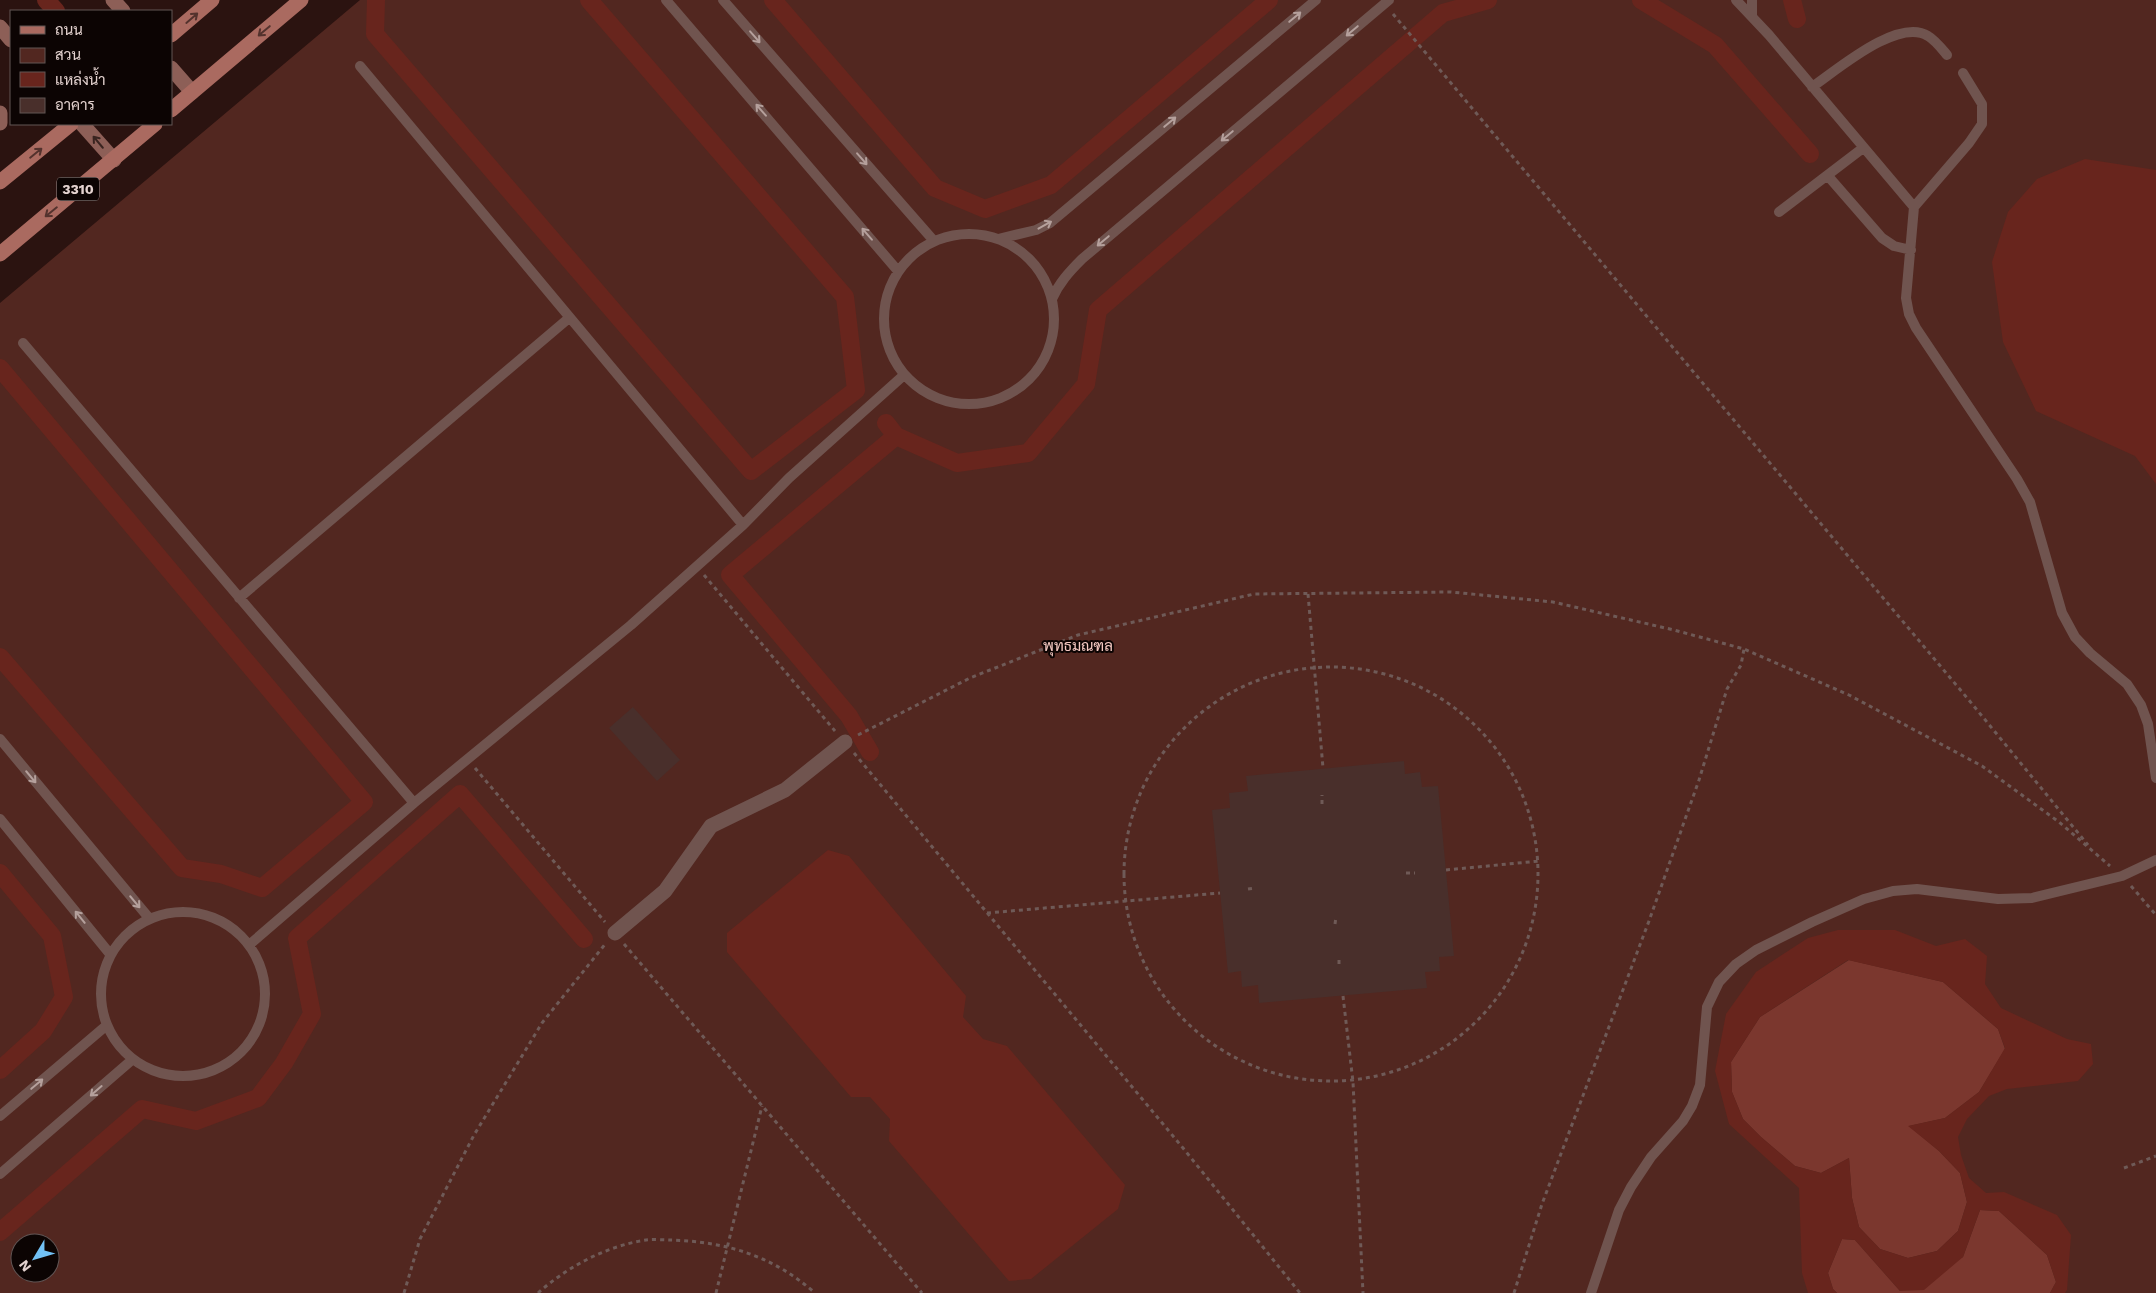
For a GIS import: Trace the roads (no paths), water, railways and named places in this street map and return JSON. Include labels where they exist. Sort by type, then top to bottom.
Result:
[{"type":"main road","points":[[114,0],[122,10]]},
{"type":"main road","points":[[172,34],[212,0]]},
{"type":"main road","points":[[172,109],[301,0]]},
{"type":"main road","points":[[0,27],[10,39]]},
{"type":"main road","points":[[172,69],[192,92]]},
{"type":"main road","points":[[0,113],[0,123]]},
{"type":"main road","points":[[0,182],[70,125]]},
{"type":"main road","points":[[83,125],[114,160]]},
{"type":"main road","name":"3310","points":[[0,254],[154,125]]},
{"type":"street","points":[[614,933],[664,891],[711,826],[785,790],[845,742]]},
{"type":"lane","points":[[666,0],[898,271]]},
{"type":"lane","points":[[723,0],[934,241]]},
{"type":"lane","points":[[998,239],[1036,230],[1050,223],[1316,0]]},
{"type":"lane","points":[[1752,0],[1752,16]]},
{"type":"lane","points":[[1738,1],[1914,207]]},
{"type":"lane","points":[[1052,299],[1058,288],[1082,259],[1386,2]]},
{"type":"lane","points":[[1812,87],[1875,44],[1896,34],[1912,31],[1928,36],[1947,55]]},
{"type":"lane","points":[[360,66],[743,525]]},
{"type":"lane","points":[[1963,73],[1982,104],[1982,124],[1969,143],[1914,207],[1912,250],[1906,298],[1908,314],[2017,479],[2030,502],[2062,613],[2075,637],[2090,653],[2127,684],[2141,705],[2148,724],[2156,778]]},
{"type":"lane","points":[[1779,212],[1862,148]]},
{"type":"lane","points":[[1828,176],[1882,238],[1894,246],[1912,250]]},
{"type":"lane","points":[[977,234],[998,239],[1017,249],[1033,262],[1045,280],[1052,299],[1055,325],[1050,350],[1038,372],[1020,389],[997,401],[972,405],[947,402],[924,392],[904,375],[894,360],[887,342],[884,324],[888,295],[898,271],[914,254],[934,241],[955,235],[977,234]]},
{"type":"lane","points":[[239,598],[569,318]]},
{"type":"lane","points":[[23,343],[414,803]]},
{"type":"lane","points":[[249,944],[414,803],[631,625],[743,525],[789,478],[904,375]]},
{"type":"lane","points":[[0,739],[149,918]]},
{"type":"lane","points":[[0,819],[110,954]]},
{"type":"lane","points":[[1591,1293],[1619,1210],[1631,1186],[1651,1157],[1683,1121],[1692,1106],[1700,1085],[1707,1007],[1719,982],[1736,964],[1756,950],[1812,922],[1864,899],[1894,891],[1917,889],[1998,899],[2032,898],[2122,876],[2156,860]]},
{"type":"lane","points":[[170,912],[192,912],[214,918],[233,929],[249,944],[260,965],[265,988],[263,1012],[255,1034],[241,1052],[222,1066],[200,1074],[177,1076],[154,1070],[133,1059],[118,1044],[107,1025],[101,1001],[102,977],[110,954],[127,933],[149,918],[170,912]]},
{"type":"lane","points":[[0,1116],[107,1025]]},
{"type":"lane","points":[[0,1174],[133,1059]]},
{"type":"water","points":[[2085,159],[2156,170],[2156,484],[2135,456],[2036,411],[2003,342],[1992,262],[2008,212],[2037,179]]},
{"type":"water","points":[[828,850],[849,856],[966,996],[963,1017],[983,1039],[1007,1046],[1125,1185],[1118,1209],[1031,1279],[1009,1281],[889,1141],[890,1119],[870,1097],[851,1097],[727,952],[727,933]]},
{"type":"water","points":[[1838,930],[1895,930],[1936,946],[1965,939],[1987,956],[1985,984],[2001,1008],[2067,1039],[2091,1044],[2093,1064],[2078,1081],[2007,1089],[1989,1096],[1967,1119],[1958,1137],[1961,1155],[1969,1178],[1986,1193],[2004,1192],[2057,1215],[2071,1235],[2067,1290],[2065,1293],[2050,1293],[2056,1282],[2047,1255],[1999,1211],[1980,1210],[1963,1257],[1924,1290],[1900,1291],[1855,1240],[1842,1239],[1828,1273],[1833,1289],[1837,1293],[1808,1293],[1802,1273],[1799,1188],[1729,1124],[1715,1071],[1726,1014],[1756,972],[1808,938]],"holes":[[[1848,960],[1943,982],[1998,1029],[2005,1048],[1979,1092],[1945,1118],[1908,1126],[1939,1151],[1960,1173],[1967,1202],[1958,1231],[1937,1251],[1908,1258],[1880,1249],[1859,1227],[1852,1198],[1849,1158],[1821,1173],[1795,1166],[1743,1119],[1732,1092],[1731,1062],[1760,1017]]]},
{"type":"waterway","points":[[46,0],[55,10]]},
{"type":"waterway","points":[[376,0],[375,34],[751,471],[856,390],[845,297],[589,0]]},
{"type":"waterway","points":[[773,0],[935,188],[985,209],[1051,185],[1269,0]]},
{"type":"waterway","points":[[870,752],[849,716],[730,575],[896,436],[957,463],[1028,453],[1086,384],[1098,310],[1443,13],[1488,0]]},
{"type":"waterway","points":[[1641,0],[1715,45],[1810,154]]},
{"type":"waterway","points":[[1792,0],[1797,19]]},
{"type":"waterway","points":[[0,368],[364,802],[262,888],[221,874],[182,868],[0,657]]},
{"type":"waterway","points":[[886,423],[896,436]]},
{"type":"waterway","points":[[0,1232],[142,1109],[196,1121],[258,1098],[284,1063],[312,1014],[297,938],[460,794],[584,939]]},
{"type":"waterway","points":[[0,873],[52,936],[64,997],[43,1031],[0,1070]]},
{"type":"park label","name":"พุทธมณฑล","points":[[1078,646]]}]
